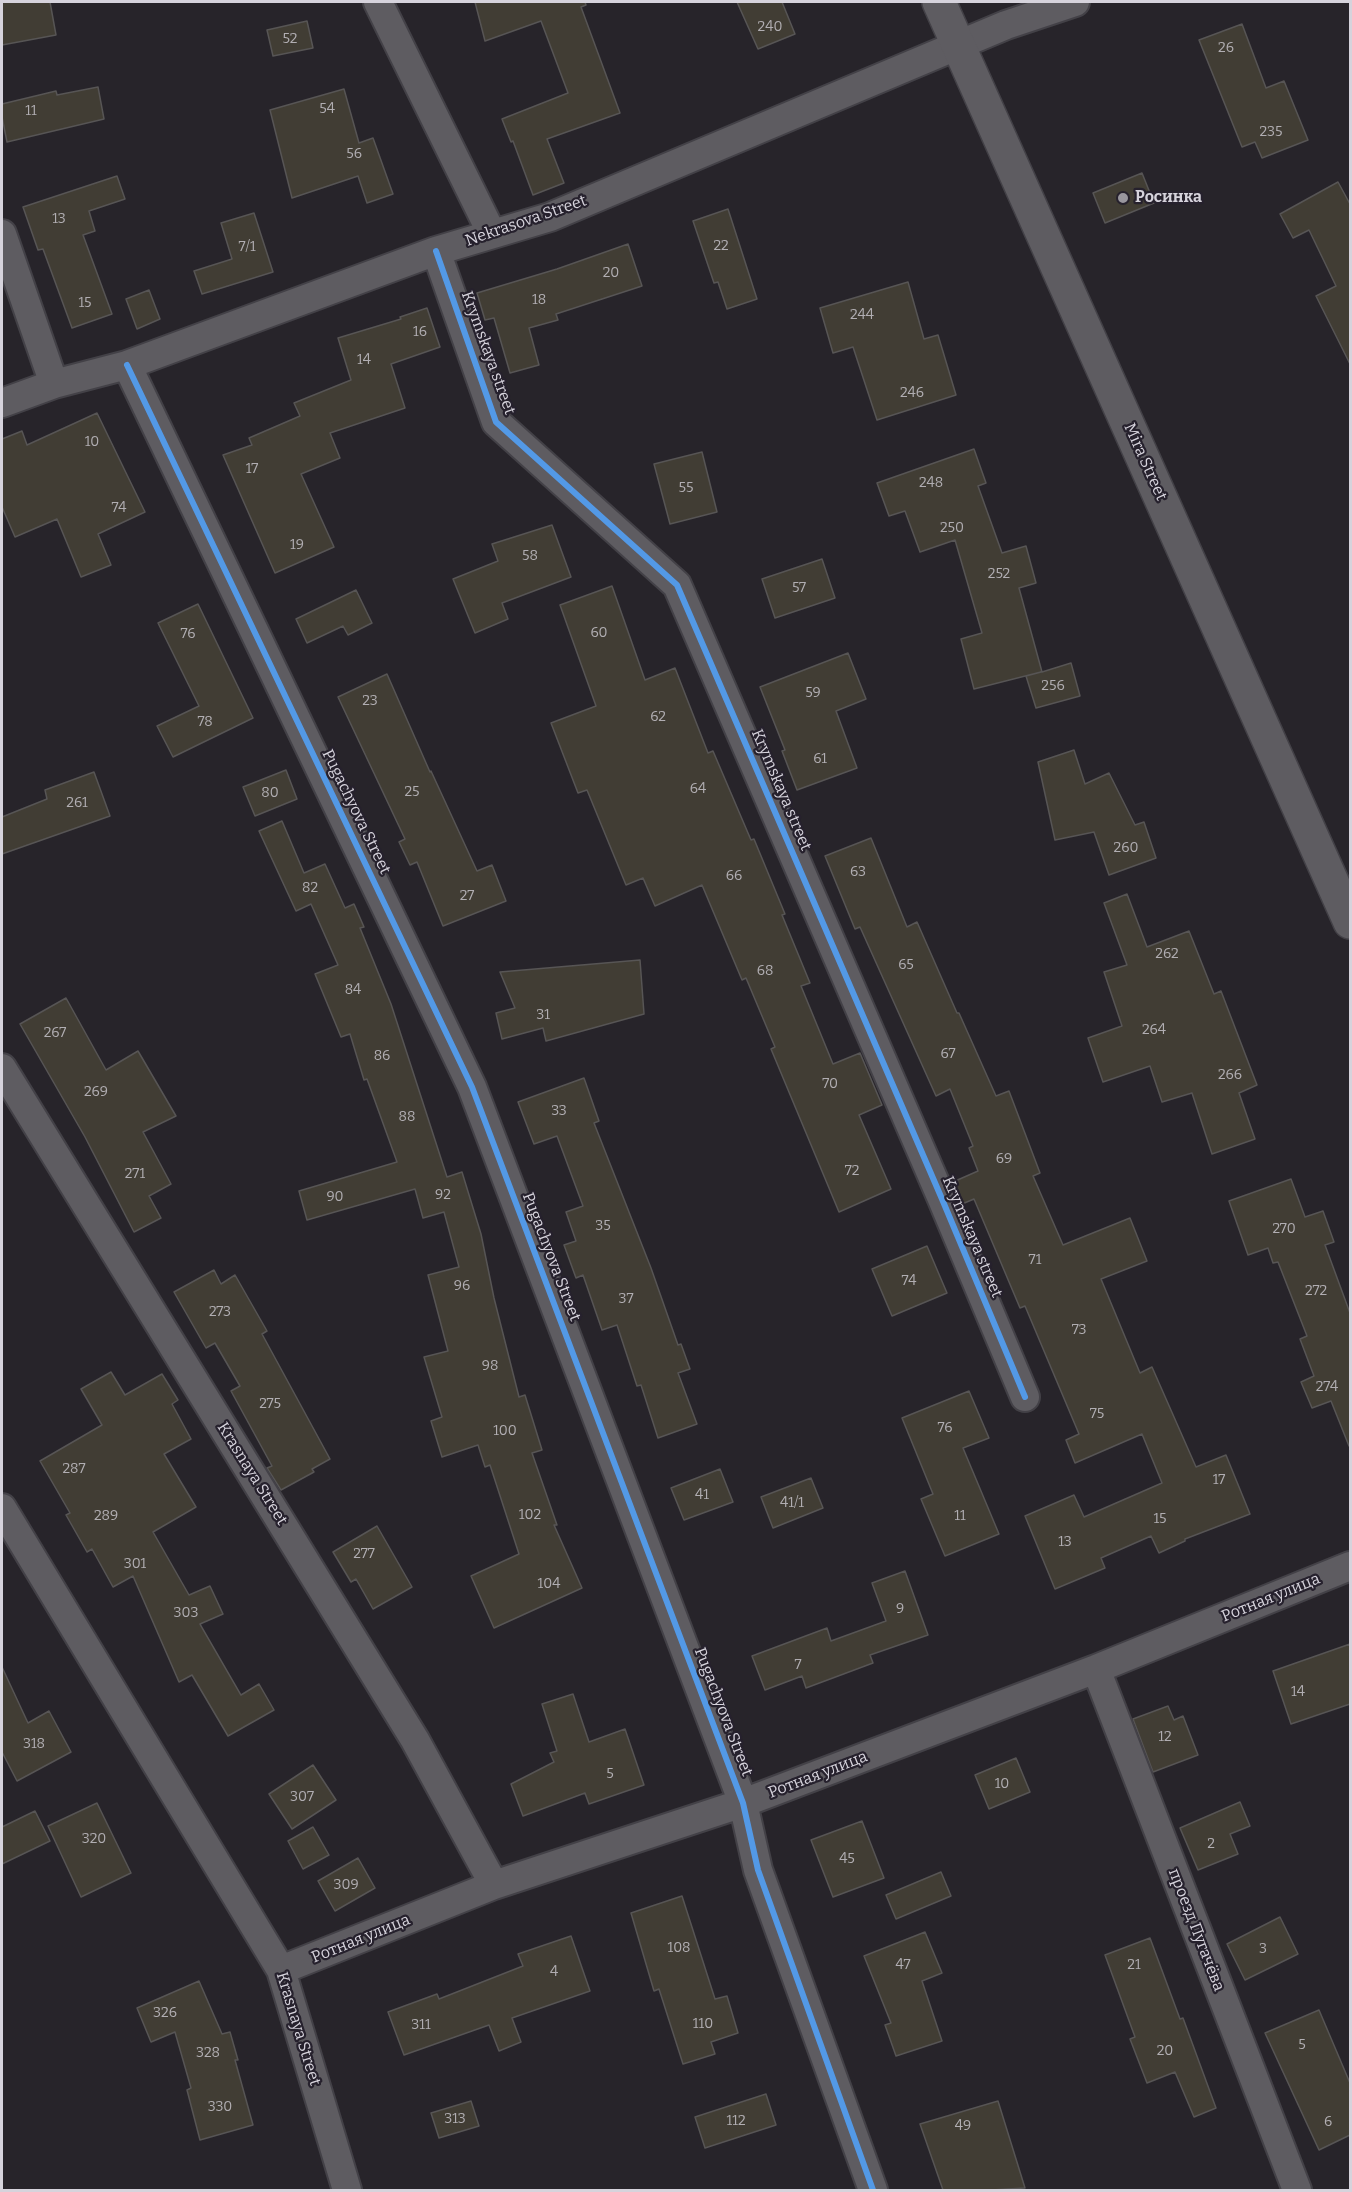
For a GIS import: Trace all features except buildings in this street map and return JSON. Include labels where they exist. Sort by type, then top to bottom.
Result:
[{"type":"street","points":[[378,2],[492,234]]},
{"type":"street","name":"Mira Street","points":[[939,2],[1350,922]]},
{"type":"street","name":"Nekrasova Street","points":[[2,403],[54,384],[127,365],[436,252],[550,217],[1006,26],[1075,2]]},
{"type":"street","points":[[2,234],[54,384]]},
{"type":"street","name":"Krymskaya street","points":[[436,252],[496,422],[677,585],[1025,1397]]},
{"type":"street","name":"Pugachyova Street","points":[[127,365],[472,1087],[743,1803],[758,1870],[873,2190]]},
{"type":"street","name":"Krasnaya Street","points":[[2,1068],[415,1740],[494,1885]]},
{"type":"street","name":"Krasnaya Street","points":[[2,1508],[281,1971],[347,2190]]},
{"type":"street","name":"Ротная улица","points":[[281,1971],[494,1885],[743,1803],[1096,1669],[1350,1566]]},
{"type":"street","name":"проезд Пугачёва","points":[[1096,1669],[1297,2190]]},
{"type":"cycle path","points":[[436,251],[496,422],[677,585],[1025,1397]]},
{"type":"cycle path","points":[[127,365],[472,1087],[743,1803],[758,1870],[873,2190]]},
{"type":"place","name":"Росинка","points":[[1123,198]]}]
